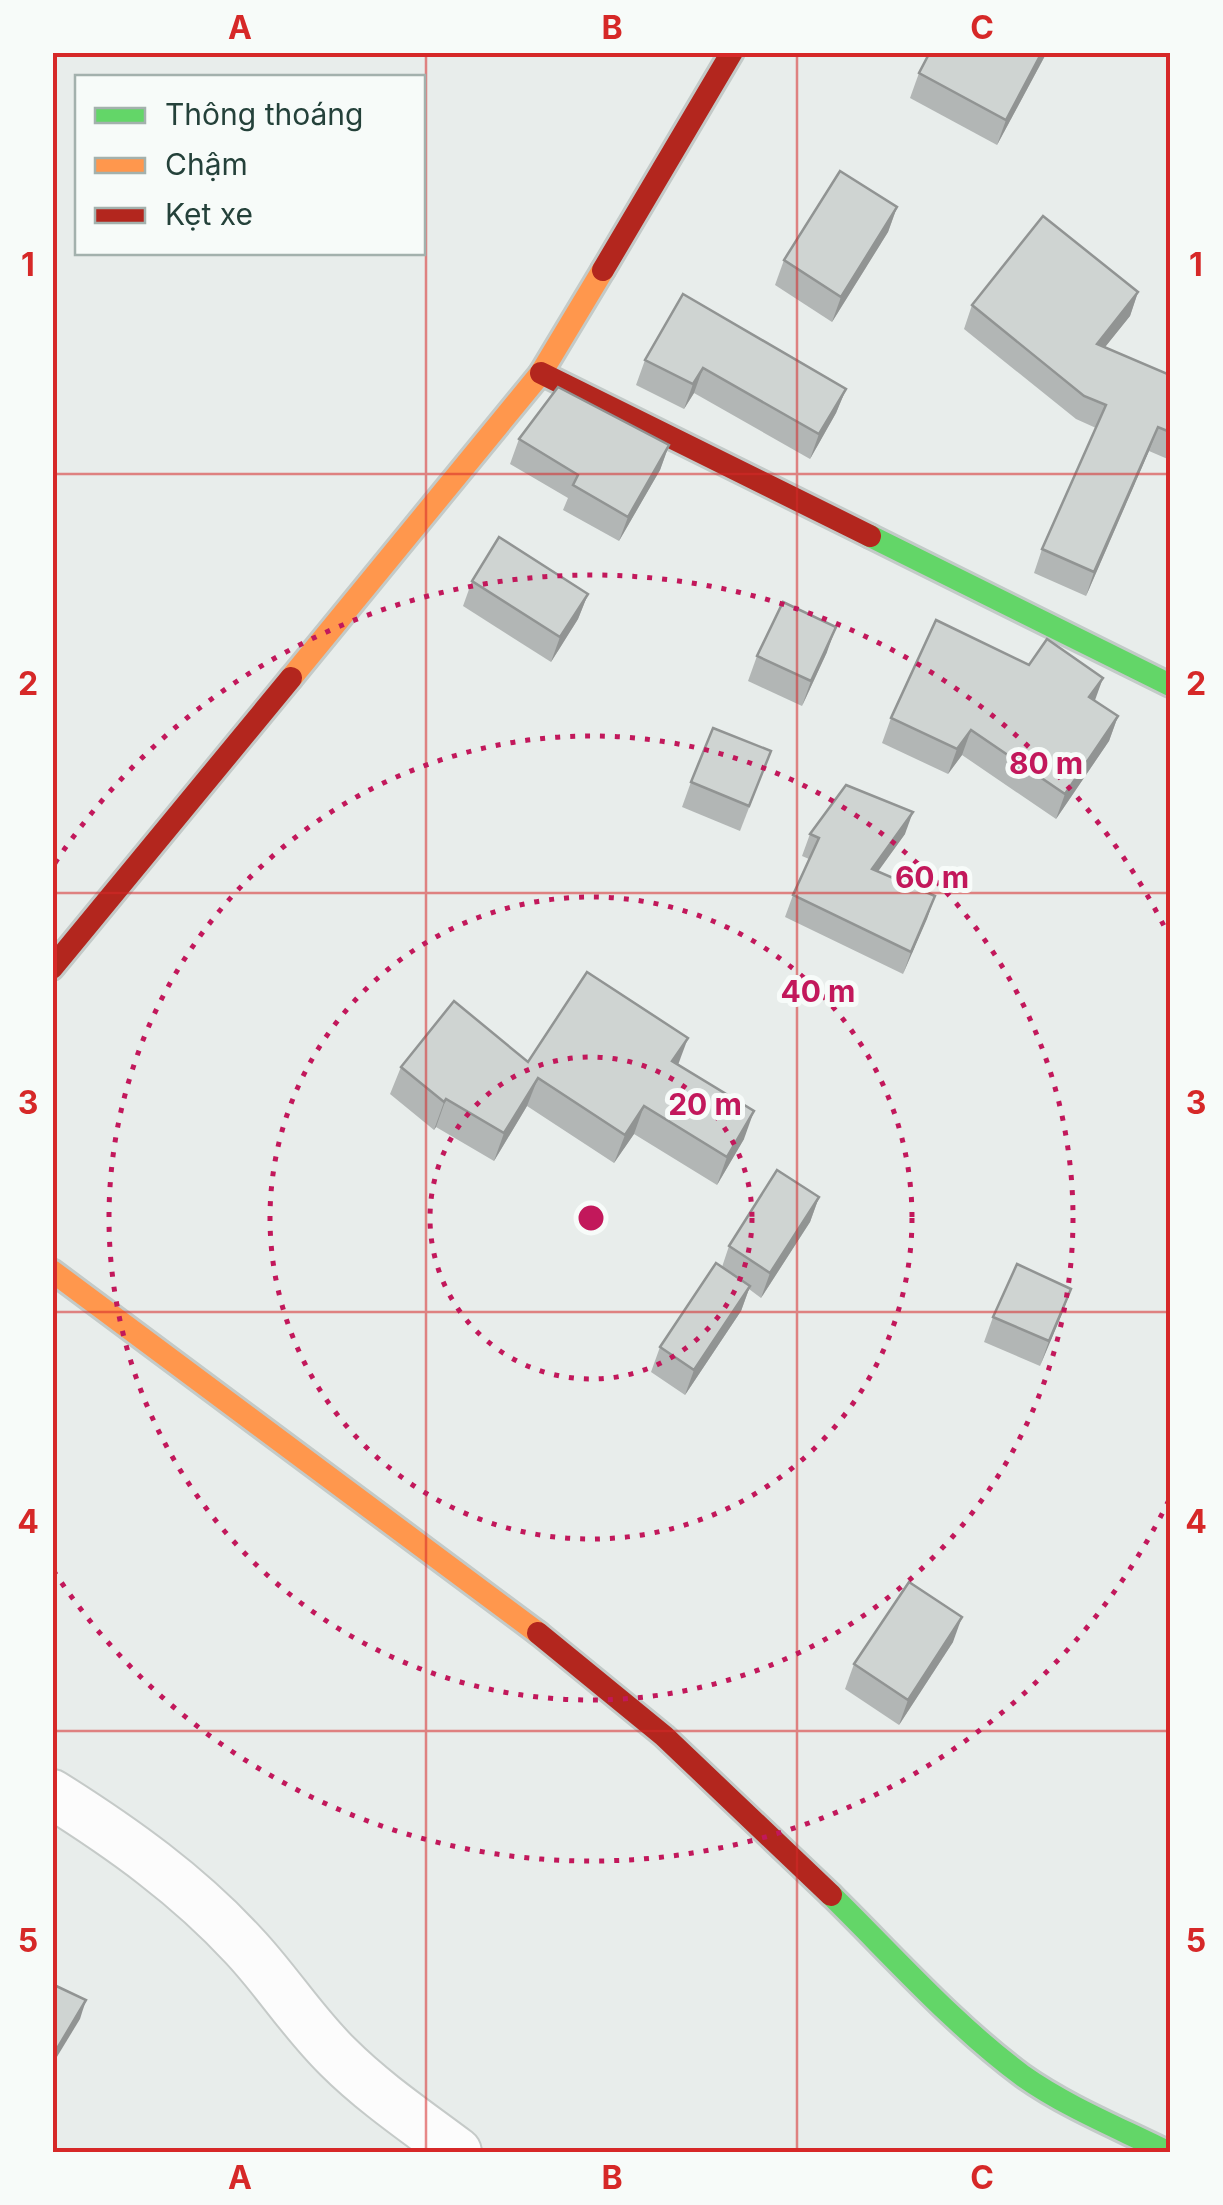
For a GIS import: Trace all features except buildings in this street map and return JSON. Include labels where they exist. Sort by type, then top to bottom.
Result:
[{"type":"street","points":[[52,968],[541,373],[732,52]]},
{"type":"street","points":[[541,373],[1170,685]]},
{"type":"street","points":[[52,1271],[546,1638],[761,1824],[916,1980],[1024,2076],[1072,2106],[1167,2152]]},
{"type":"street","points":[[52,1794],[158,1865],[208,1909],[247,1949],[338,2058],[458,2152]]},
{"type":"traffic: fast","points":[[870,536],[1170,685]]},
{"type":"traffic: fast","points":[[831,1895],[948,2012],[1023,2076],[1075,2107],[1167,2152]]},
{"type":"traffic: slow","points":[[291,678],[541,373],[603,270]]},
{"type":"traffic: slow","points":[[52,1271],[538,1633]]},
{"type":"traffic: jam","points":[[603,270],[732,52]]},
{"type":"traffic: jam","points":[[541,373],[870,536]]},
{"type":"traffic: jam","points":[[52,968],[291,678]]},
{"type":"traffic: jam","points":[[538,1633],[664,1736],[831,1895]]}]
